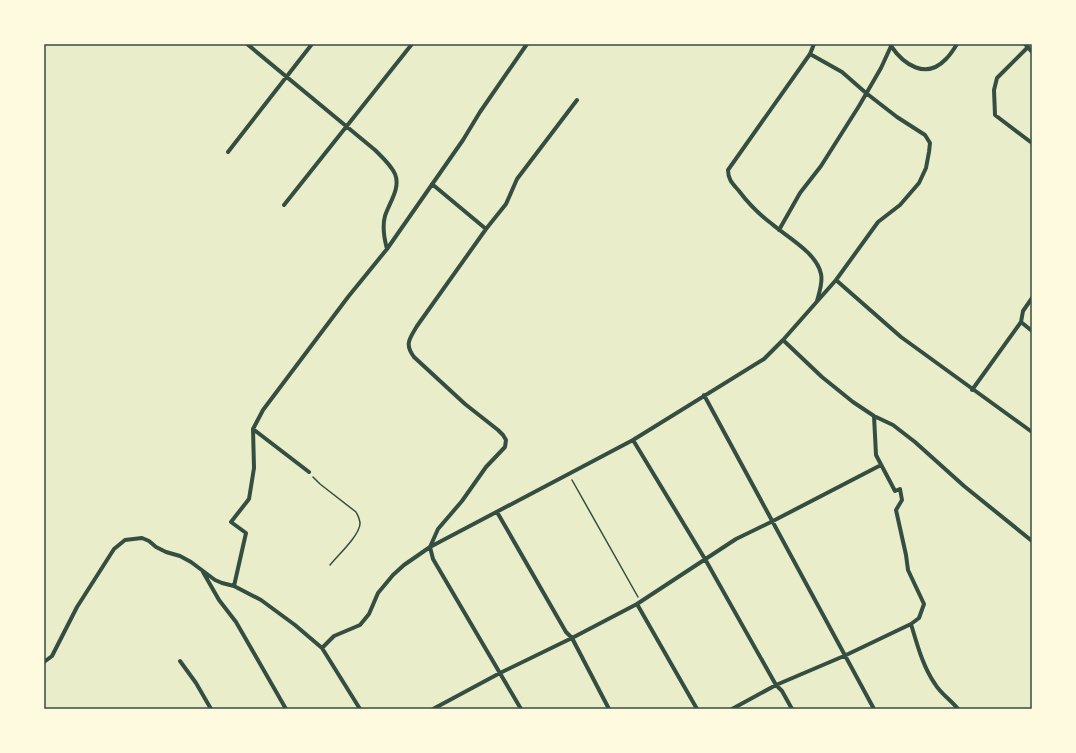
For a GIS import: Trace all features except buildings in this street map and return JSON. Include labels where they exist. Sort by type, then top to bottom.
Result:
[{"type":"street","points":[[247,44],[375,150],[396,175],[396,188],[385,215],[383,227],[383,236],[387,249]]},
{"type":"street","points":[[228,152],[312,44]]},
{"type":"street","points":[[284,205],[412,44]]},
{"type":"street","points":[[234,586],[246,533],[231,522],[249,499],[254,468],[253,429],[263,410],[361,280],[387,249],[463,140],[480,112],[527,44]]},
{"type":"street","points":[[814,44],[810,54],[728,170],[728,176],[732,184],[744,198],[779,230],[812,257],[818,265],[822,282],[816,303]]},
{"type":"street","points":[[779,230],[800,193],[821,166],[866,93],[881,68],[891,45],[904,62],[914,67],[925,69],[940,65],[947,59],[957,44]]},
{"type":"street","points":[[1032,52],[1026,46],[997,78],[994,90],[995,115],[1032,143]]},
{"type":"street","points":[[322,648],[334,636],[360,625],[369,614],[378,593],[393,574],[404,564],[430,547],[633,440],[764,359],[783,340],[836,280],[878,222],[900,205],[919,183],[926,168],[929,152],[930,143],[925,135],[866,93],[842,72],[810,54]]},
{"type":"street","points":[[521,709],[433,559],[430,547],[438,529],[462,501],[486,467],[505,447],[506,440],[498,430],[465,404],[414,358],[410,352],[409,341],[417,326],[486,229],[506,204],[517,179],[577,100]]},
{"type":"street","points":[[432,184],[486,229]]},
{"type":"street","points":[[836,280],[901,337],[972,390],[1032,432]]},
{"type":"street","points":[[972,390],[1021,322],[1023,311],[1032,298]]},
{"type":"street","points":[[1021,322],[1032,331]]},
{"type":"street","points":[[783,340],[822,377],[874,416],[893,425],[915,442],[964,486],[1032,541]]},
{"type":"street","points":[[704,395],[771,522],[874,709]]},
{"type":"street","points":[[732,709],[776,684],[844,656],[911,624],[919,618],[924,604],[908,570],[896,510],[902,500],[900,489],[895,491],[876,455],[874,416]]},
{"type":"street","points":[[253,429],[309,472]]},
{"type":"street","points":[[633,440],[705,559],[776,684],[782,691],[792,709]]},
{"type":"street","points":[[436,708],[500,673],[639,603],[736,538],[771,522],[881,465]]},
{"type":"street","points":[[497,512],[566,632],[572,638],[609,709]]},
{"type":"street","points":[[44,662],[52,656],[76,607],[114,549],[125,540],[142,538],[149,541],[156,547],[191,562],[203,572],[222,583],[234,586],[261,600],[295,625],[322,648],[360,709]]},
{"type":"street","points":[[203,572],[219,600],[236,622],[286,709]]},
{"type":"street","points":[[639,603],[697,709]]},
{"type":"street","points":[[911,624],[922,658],[934,683],[958,709]]},
{"type":"street","points":[[180,661],[196,683],[211,709]]},
{"type":"path","points":[[309,472],[320,484],[356,512],[359,518],[360,526],[355,535],[330,564]]},
{"type":"path","points":[[569,474],[639,603]]}]
